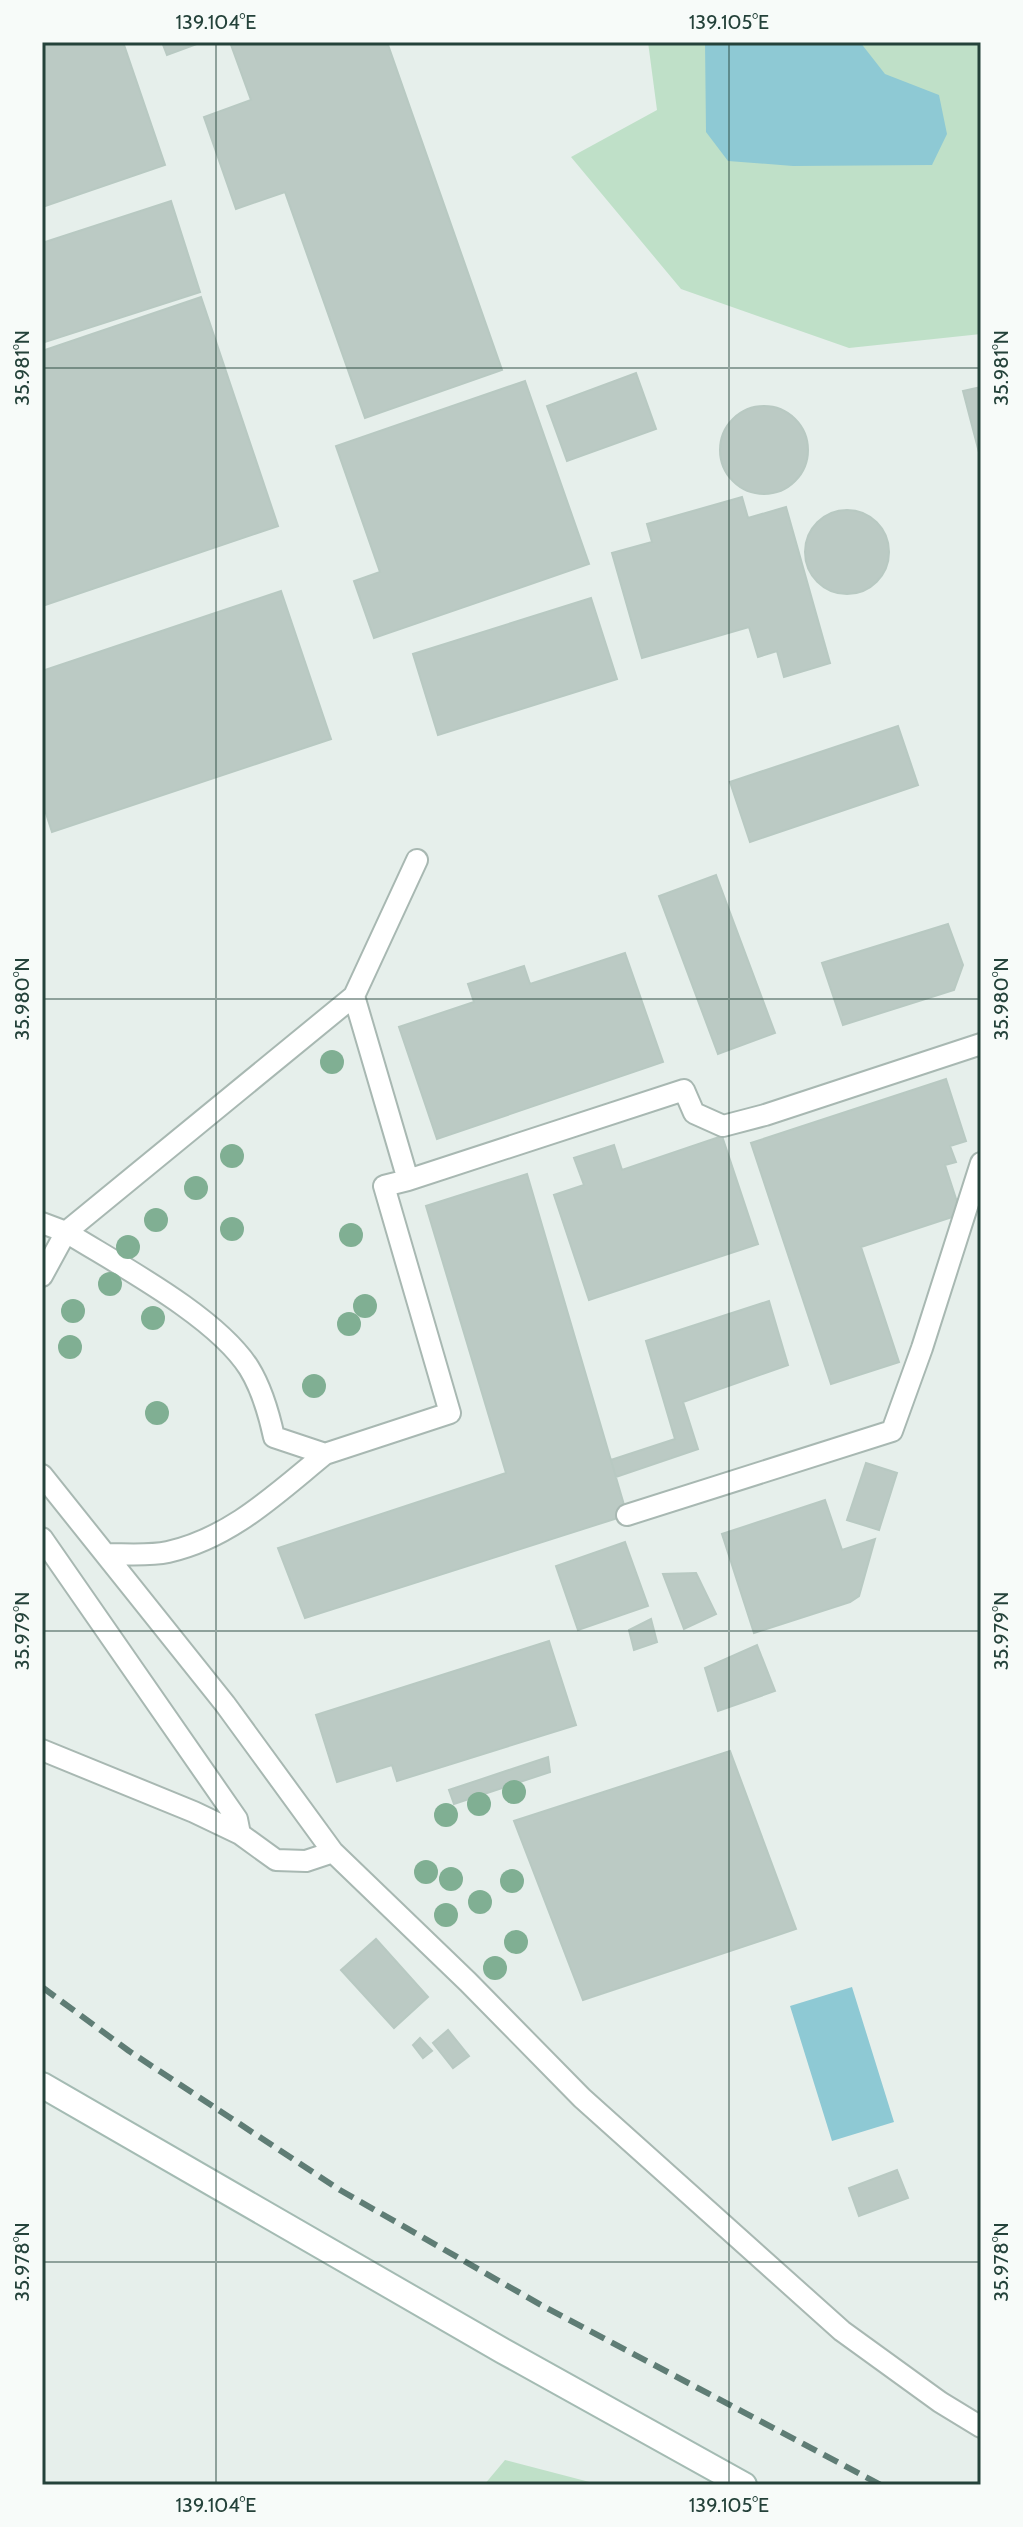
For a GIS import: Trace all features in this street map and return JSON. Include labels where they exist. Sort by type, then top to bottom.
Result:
[{"type":"street","points":[[42,2085],[503,2351],[744,2485]]},
{"type":"lane","points":[[42,1276],[66,1232],[354,996],[417,860]]},
{"type":"lane","points":[[354,996],[408,1180]]},
{"type":"lane","points":[[106,1554],[167,1552],[200,1541],[244,1520],[325,1454],[450,1413],[384,1186],[684,1090],[694,1113],[723,1126],[981,1044]]},
{"type":"lane","points":[[627,1515],[892,1431],[981,1163]]},
{"type":"lane","points":[[42,1223],[66,1232],[219,1333],[249,1367],[268,1408],[274,1437],[325,1454]]},
{"type":"lane","points":[[42,1475],[225,1704],[333,1852],[582,2098],[842,2331],[940,2402],[981,2427]]},
{"type":"lane","points":[[42,1538],[237,1819],[240,1834]]},
{"type":"lane","points":[[42,1750],[194,1812],[240,1834],[276,1860],[306,1861],[333,1852]]},
{"type":"green space","points":[[648,42],[981,42],[981,334],[849,348],[681,289],[571,157],[657,110]]},
{"type":"green space","points":[[505,2460],[601,2485],[484,2485]]},
{"type":"water","points":[[705,42],[860,42],[885,74],[939,95],[947,134],[932,165],[793,166],[728,161],[706,132]]},
{"type":"water","points":[[852,1987],[894,2122],[832,2141],[790,2006]]},
{"type":"building","points":[[42,42],[123,42],[165,165],[42,207]]},
{"type":"building","points":[[162,42],[202,42],[167,55]]},
{"type":"building","points":[[230,42],[387,42],[502,370],[365,418],[285,192],[236,209],[204,117],[251,100]]},
{"type":"building","points":[[171,201],[200,292],[42,343],[42,243]]},
{"type":"building","points":[[201,297],[278,526],[42,606],[42,351]]},
{"type":"building","points":[[636,373],[656,429],[567,461],[547,406]]},
{"type":"building","points":[[525,381],[589,564],[374,638],[354,581],[380,572],[336,446]]},
{"type":"building","points":[[981,387],[981,460],[963,391]]},
{"type":"building","points":[[755,406],[773,406],[789,413],[801,425],[808,441],[808,459],[801,475],[789,487],[773,494],[755,494],[739,487],[727,475],[720,459],[720,441],[727,425],[739,413]]},
{"type":"building","points":[[742,497],[748,518],[786,507],[830,663],[784,677],[777,651],[758,657],[749,627],[642,658],[612,553],[652,542],[647,524]]},
{"type":"building","points":[[847,510],[863,513],[877,522],[886,536],[889,552],[886,568],[877,582],[863,591],[847,594],[831,591],[817,582],[808,568],[805,552],[808,536],[817,522],[831,513]]},
{"type":"building","points":[[281,591],[331,739],[52,832],[42,801],[42,671]]},
{"type":"building","points":[[591,598],[617,679],[438,735],[413,654]]},
{"type":"building","points":[[898,726],[918,785],[750,842],[730,782]]},
{"type":"building","points":[[716,875],[775,1033],[718,1054],[659,896]]},
{"type":"building","points":[[948,924],[963,965],[954,990],[843,1025],[822,963]]},
{"type":"building","points":[[625,953],[663,1062],[437,1139],[399,1027],[474,1002],[468,984],[524,966],[530,984]]},
{"type":"building","points":[[946,1079],[966,1141],[950,1146],[956,1162],[945,1165],[961,1214],[861,1247],[899,1362],[831,1384],[751,1143]]},
{"type":"building","points":[[722,1136],[758,1244],[589,1300],[554,1195],[584,1185],[574,1158],[614,1145],[622,1170]]},
{"type":"building","points":[[527,1174],[627,1515],[305,1618],[278,1548],[506,1473],[426,1206]]},
{"type":"building","points":[[769,1301],[788,1365],[683,1402],[698,1449],[616,1477],[611,1460],[675,1439],[646,1341]]},
{"type":"building","points":[[866,1463],[897,1473],[879,1530],[847,1520]]},
{"type":"building","points":[[825,1500],[842,1550],[875,1539],[859,1596],[850,1602],[754,1633],[722,1534]]},
{"type":"building","points":[[625,1542],[648,1606],[578,1630],[556,1566]]},
{"type":"building","points":[[696,1573],[716,1614],[684,1629],[663,1574]]},
{"type":"building","points":[[651,1619],[657,1642],[634,1650],[629,1630]]},
{"type":"building","points":[[549,1641],[576,1725],[397,1781],[392,1765],[337,1782],[316,1715]]},
{"type":"building","points":[[757,1645],[775,1691],[718,1711],[705,1668]]},
{"type":"building","points":[[730,1751],[796,1929],[583,2000],[514,1821]]},
{"type":"building","points":[[548,1757],[550,1772],[454,1804],[449,1790]]},
{"type":"building","points":[[376,1939],[428,1997],[394,2028],[341,1970]]},
{"type":"building","points":[[448,2030],[469,2056],[453,2068],[433,2043]]},
{"type":"building","points":[[420,2038],[432,2051],[423,2058],[413,2045]]},
{"type":"building","points":[[897,2170],[908,2198],[859,2216],[849,2188]]},
{"type":"railway","points":[[42,1987],[129,2051],[340,2190],[541,2305],[881,2485]]}]
